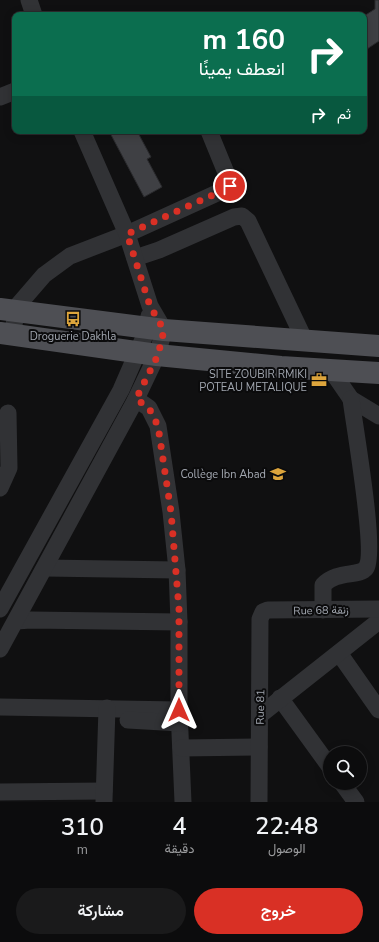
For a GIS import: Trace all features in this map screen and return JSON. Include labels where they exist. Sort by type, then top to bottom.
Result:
[{"type":"main road","points":[[8,309],[156,329],[379,346]]},
{"type":"main road","points":[[6,333],[148,354],[281,367],[379,373]]},
{"type":"street","points":[[29,0],[33,12]]},
{"type":"street","points":[[0,97],[12,92]]},
{"type":"street","points":[[0,649],[136,399],[156,329],[127,234],[83,134]]},
{"type":"street","points":[[6,333],[8,309],[44,275],[70,256],[127,234],[230,186],[210,134]]},
{"type":"street","points":[[135,258],[159,250],[234,217],[242,216],[248,221],[306,341]]},
{"type":"street","points":[[1,604],[117,397],[148,354]]},
{"type":"street","points":[[331,370],[351,399],[379,416]]},
{"type":"street","points":[[136,399],[149,408],[158,426],[171,512],[177,570],[183,802]]},
{"type":"street","points":[[323,610],[323,585],[329,579],[339,575],[361,572],[369,563],[369,530],[351,399]]},
{"type":"street","points":[[0,488],[9,468],[8,413]]},
{"type":"street","points":[[45,568],[177,570]]},
{"type":"street","name":"Rue 68 زنقة","points":[[263,612],[268,610],[379,609]]},
{"type":"street","name":"Rue 81","points":[[260,802],[260,619],[263,612]]},
{"type":"street","points":[[16,621],[179,622]]},
{"type":"street","points":[[260,715],[379,621]]},
{"type":"street","points":[[338,653],[379,710]]},
{"type":"street","points":[[280,698],[323,757]]},
{"type":"street","points":[[0,706],[180,717]]},
{"type":"street","points":[[0,792],[104,796],[107,713]]},
{"type":"street","points":[[181,748],[259,747]]},
{"type":"street","points":[[347,790],[356,802]]},
{"type":"building","points":[[375,0],[379,0],[379,41],[367,49],[367,14],[375,9]]},
{"type":"building","points":[[111,134],[139,134],[151,157],[147,159],[162,187],[144,197]]},
{"type":"place","name":"Droguerie Dakhla","points":[[73,319]]},
{"type":"place","name":"SITE ZOUBIR RMIKI POTEAU METALIQUE","points":[[319,380]]},
{"type":"place","name":"Collège Ibn Abad","points":[[278,474]]},
{"type":"route","points":[[179,710],[179,609],[177,570],[171,512],[158,426],[154,415],[149,408],[136,399],[158,355],[164,330],[150,306],[127,234],[230,186]]}]
